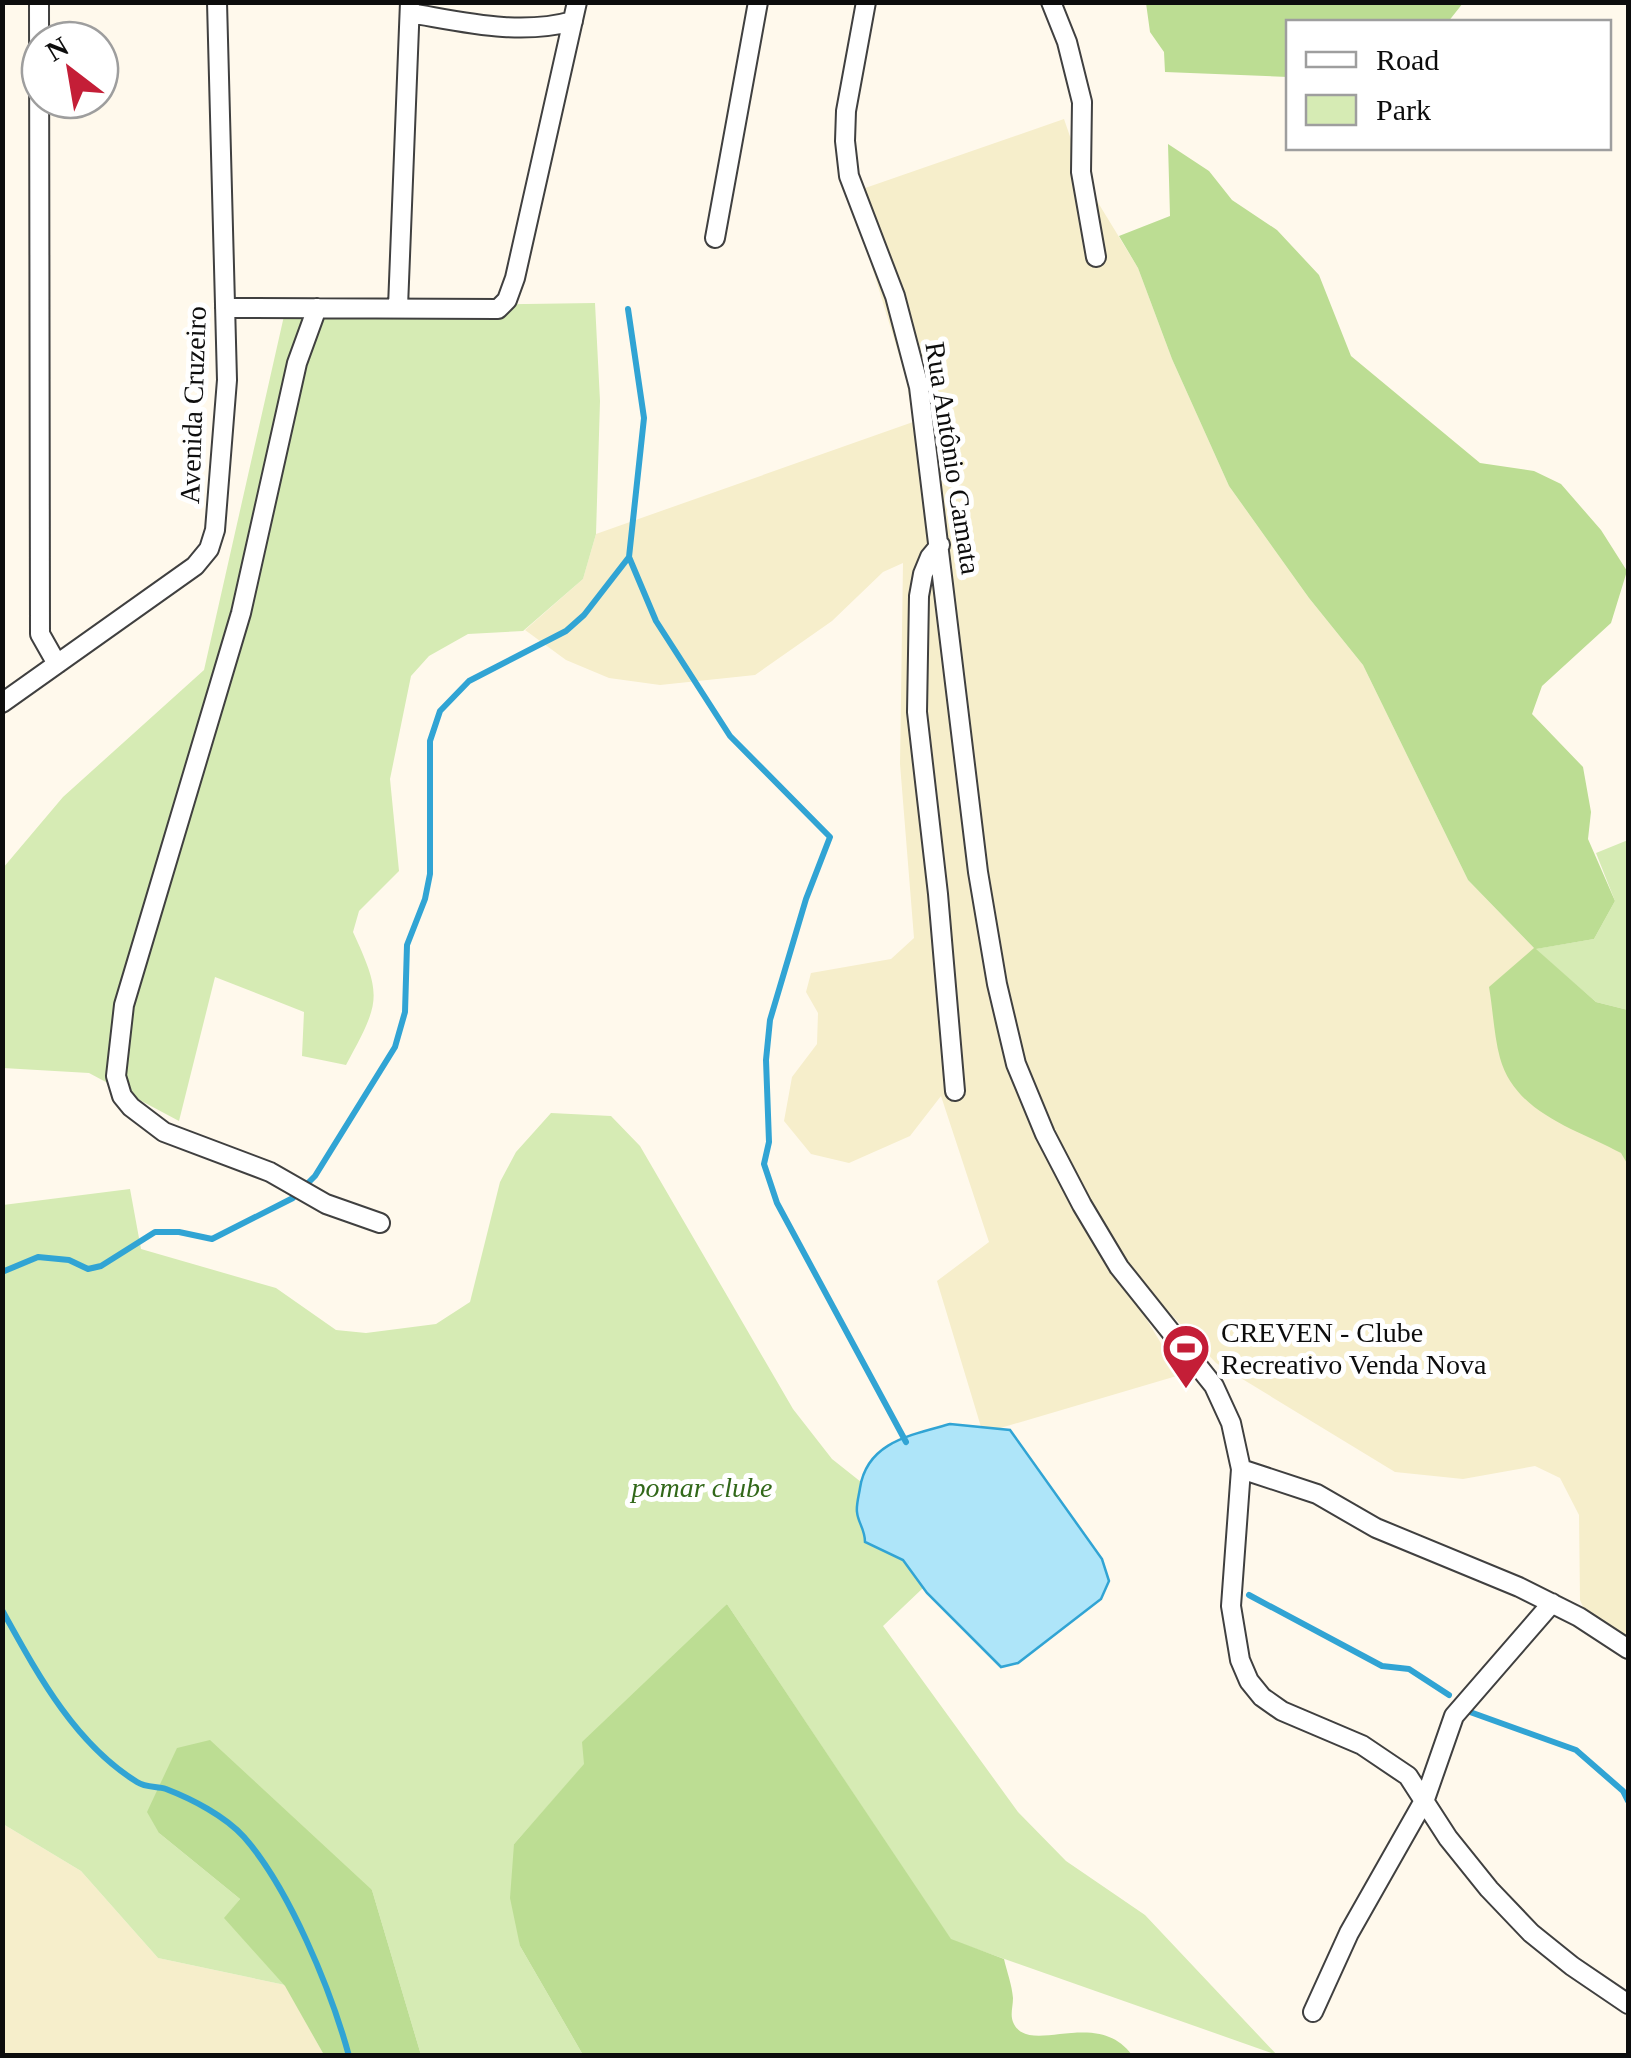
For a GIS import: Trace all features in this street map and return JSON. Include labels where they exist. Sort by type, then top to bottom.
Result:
[{"type":"street","points":[[39,2],[40,634],[56,664]]},
{"type":"street","name":"Avenida Cruzeiro","points":[[2,703],[195,566],[209,548],[219,507],[227,380],[217,2]]},
{"type":"street","points":[[716,238],[758,2]]},
{"type":"street","name":"Rua Antônio Camata","points":[[866,2],[844,141],[849,176],[908,336],[918,387],[978,872],[997,984],[1016,1064],[1045,1134],[1119,1267],[1214,1386],[1231,1423],[1241,1469],[1231,1606],[1240,1660],[1262,1697],[1282,1711],[1316,1724],[1408,1776],[1448,1838],[1488,1889],[1531,1933],[1628,2004]]},
{"type":"street","points":[[1051,2],[1072,58],[1082,102],[1081,172],[1096,257]]},
{"type":"street","points":[[398,307],[410,8],[486,26],[546,28],[575,12]]},
{"type":"street","points":[[225,308],[498,309],[507,300],[515,278],[575,12]]},
{"type":"street","points":[[546,28],[566,50]]},
{"type":"street","points":[[317,308],[297,363],[241,613],[124,1005],[116,1076],[122,1096],[131,1107],[164,1132],[290,1182],[326,1204],[380,1223]]},
{"type":"street","points":[[940,545],[923,574],[919,596],[918,712],[954,1091]]},
{"type":"street","points":[[1241,1469],[1317,1494],[1376,1528],[1438,1551],[1552,1603],[1628,1648]]},
{"type":"street","points":[[1313,2012],[1349,1933],[1425,1799],[1454,1716],[1552,1603]]},
{"type":"shaded area","points":[[1064,119],[1086,183],[1138,268],[1172,359],[1229,486],[1309,598],[1363,665],[1468,880],[1535,949],[1586,1134],[1622,1153],[1628,1165],[1628,1645],[1590,1623],[1580,1600],[1579,1515],[1560,1478],[1535,1466],[1463,1479],[1395,1472],[1216,1363],[1169,1312],[1138,1305],[1180,1375],[997,1429],[981,1427],[937,1281],[989,1242],[941,1096],[910,1136],[849,1163],[811,1154],[784,1121],[792,1077],[817,1044],[818,1013],[806,992],[811,973],[891,959],[914,938],[900,764],[903,563],[883,572],[832,621],[755,675],[660,685],[609,678],[566,660],[525,630],[583,579],[596,534],[913,422],[906,378],[855,211],[845,195]]},
{"type":"shaded area","points":[[3,1824],[81,1871],[158,1958],[285,1985],[324,2055],[3,2056]]},
{"type":"green space","points":[[1146,2],[1463,3],[1450,20],[1286,20],[1286,77],[1165,72],[1164,52],[1150,32]]},
{"type":"green space","points":[[1168,144],[1209,171],[1232,200],[1277,230],[1319,275],[1351,356],[1480,463],[1534,471],[1561,484],[1601,530],[1627,571],[1611,623],[1542,686],[1532,714],[1583,767],[1591,812],[1588,839],[1615,901],[1594,939],[1536,949],[1596,1002],[1628,1010],[1628,1165],[1621,1153],[1533,1106],[1508,1077],[1498,1050],[1489,987],[1534,948],[1468,880],[1363,665],[1309,598],[1229,486],[1172,359],[1138,268],[1119,236],[1170,216]]},
{"type":"green space","points":[[595,303],[600,401],[596,534],[583,579],[523,631],[468,634],[429,656],[411,676],[390,779],[399,871],[359,911],[353,932],[369,971],[374,999],[366,1027],[346,1065],[302,1056],[304,1012],[215,977],[179,1121],[89,1073],[3,1068],[3,868],[63,797],[204,670],[286,307]]},
{"type":"green space","points":[[1628,840],[1628,1010],[1596,1002],[1535,949],[1594,939],[1615,901],[1596,853]]},
{"type":"green space","name":"pomar clube","points":[[551,1113],[611,1116],[640,1146],[793,1409],[832,1459],[861,1482],[857,1513],[865,1529],[865,1542],[903,1560],[923,1588],[883,1626],[1018,1812],[1066,1861],[1145,1915],[1277,2055],[951,1940],[727,1604],[514,1844],[520,1946],[583,2055],[421,2055],[372,1890],[159,1833],[240,1899],[225,1918],[285,1985],[158,1958],[81,1871],[3,1824],[3,1205],[130,1189],[141,1249],[276,1288],[336,1330],[366,1333],[436,1324],[470,1302],[500,1182],[516,1152]]},
{"type":"green space","points":[[727,1604],[951,1939],[1004,1959],[1012,1993],[1012,2019],[1021,2032],[1100,2034],[1117,2041],[1132,2055],[583,2055],[520,1946],[510,1898],[514,1844],[584,1764],[582,1742]]},
{"type":"green space","points":[[210,1740],[372,1890],[421,2055],[324,2055],[285,1986],[224,1918],[240,1899],[159,1833],[147,1812],[177,1748]]},
{"type":"water","points":[[950,1424],[1010,1430],[1102,1559],[1109,1581],[1101,1599],[1018,1663],[1001,1667],[927,1593],[903,1560],[865,1542],[857,1506],[864,1472],[872,1460],[893,1443]]},
{"type":"waterway","points":[[628,309],[644,418],[629,557],[656,621],[730,736],[830,837],[806,899],[770,1020],[766,1060],[769,1142],[764,1164],[777,1203],[906,1442]]},
{"type":"waterway","points":[[2,1272],[38,1257],[69,1260],[88,1269],[101,1266],[155,1232],[212,1239],[293,1198],[315,1176],[395,1047],[405,1012],[407,945],[430,874],[430,741],[440,711],[469,681],[566,631],[584,615],[629,557]]},
{"type":"waterway","points":[[1249,1595],[1382,1666],[1409,1669],[1449,1695]]},
{"type":"waterway","points":[[2,1610],[59,1705],[94,1748],[140,1784],[166,1789],[218,1815],[261,1858],[307,1941],[349,2056]]},
{"type":"waterway","points":[[1470,1712],[1576,1750],[1623,1791],[1628,1801]]},
{"type":"place","name":"CREVEN - Clube Recreativo Venda Nova","points":[[1186,1390]]}]
